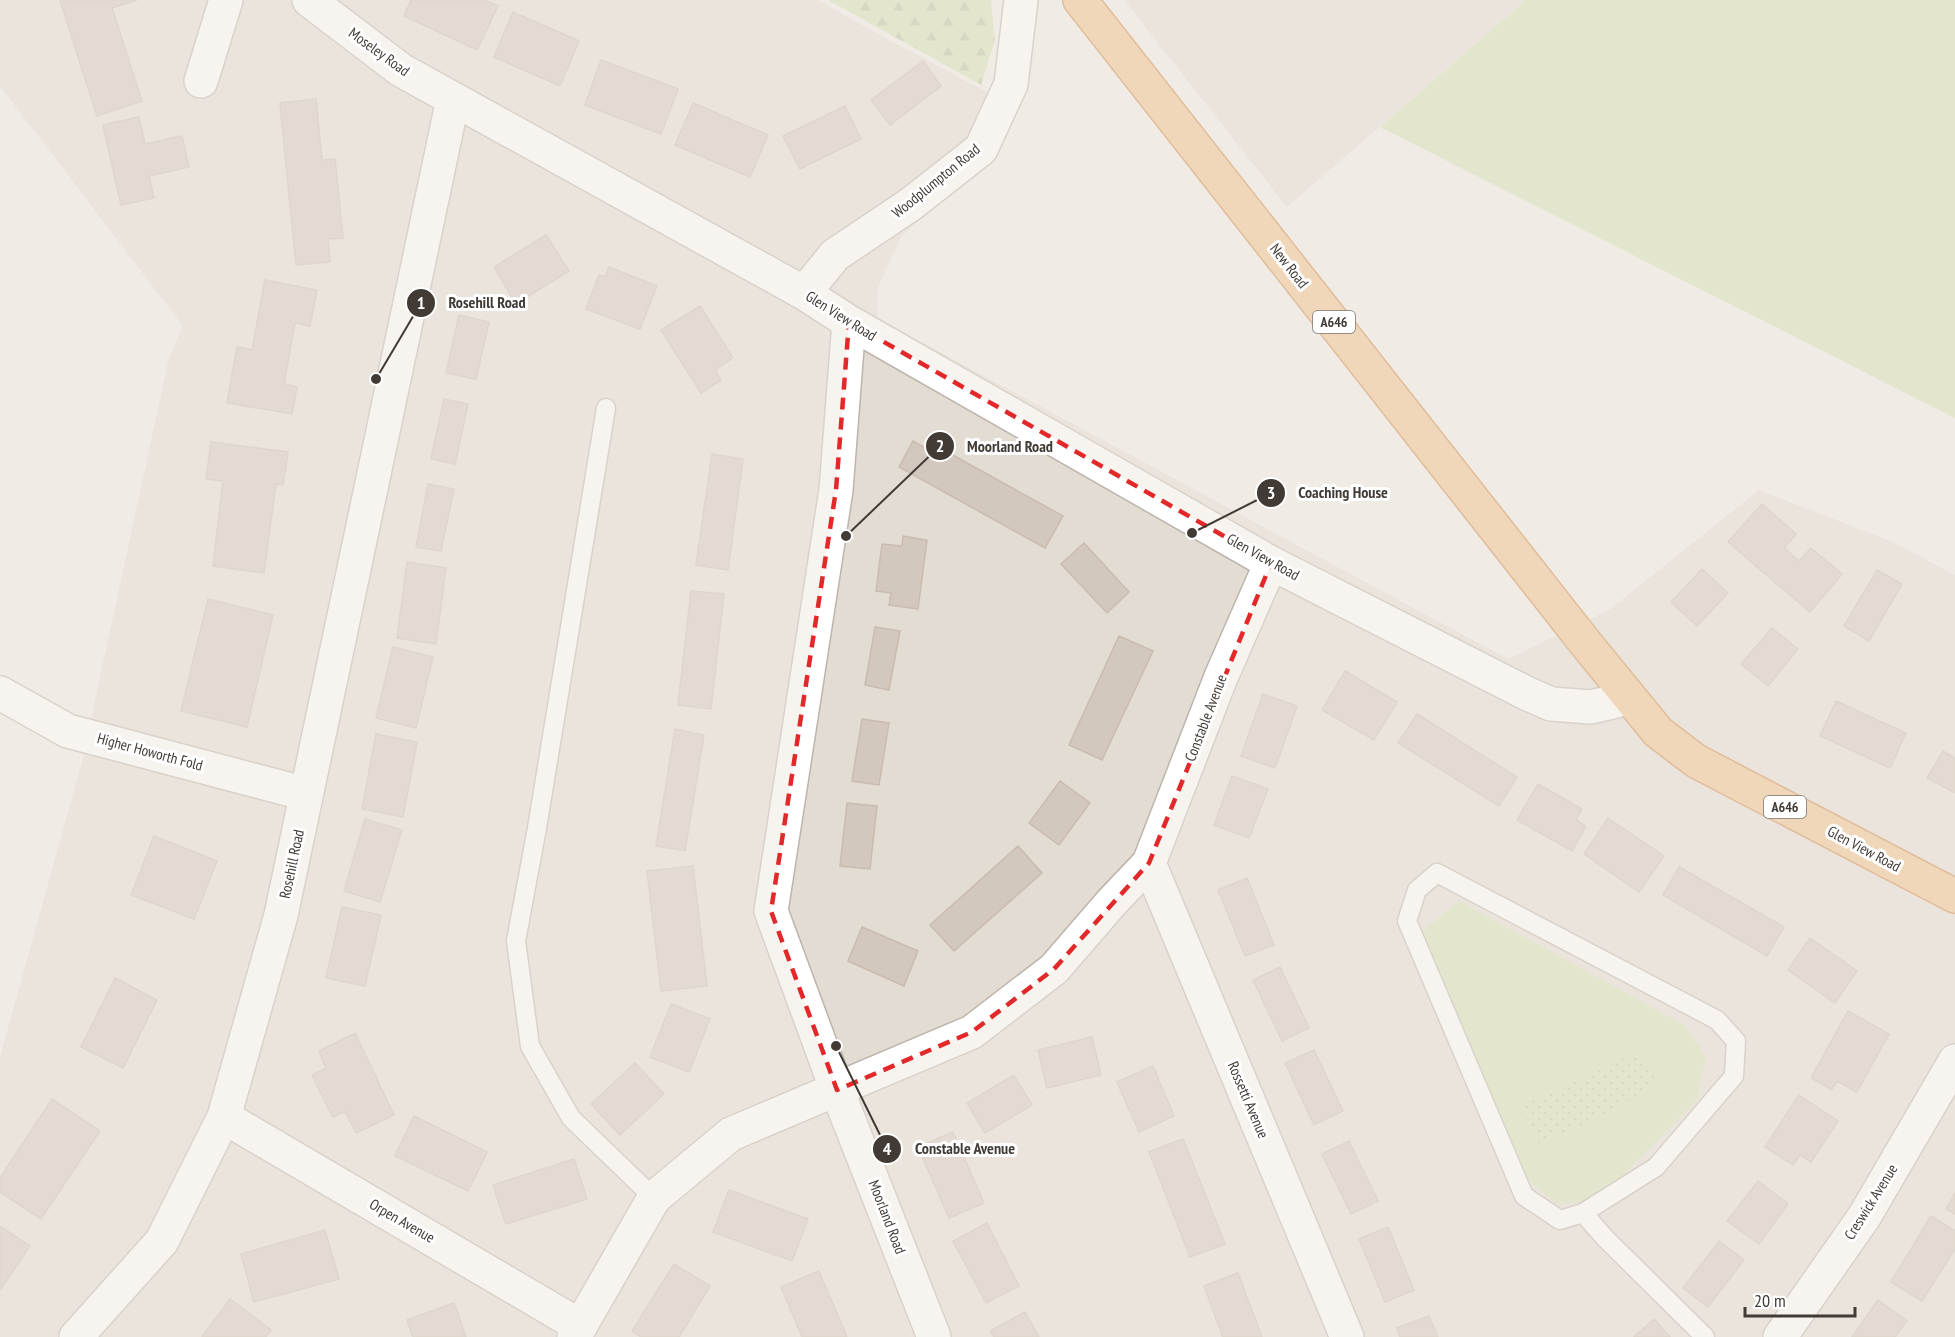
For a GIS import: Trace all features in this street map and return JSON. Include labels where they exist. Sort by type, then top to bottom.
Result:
[{"type":"highway","name":"New Road","points":[[1080,0],[1629,698]]},
{"type":"highway","name":"Glen View Road","points":[[1629,698],[1659,732],[1696,761],[1955,896]]},
{"type":"street","points":[[201,81],[226,0]]},
{"type":"street","name":"Moseley Road","points":[[309,0],[401,70],[453,99]]},
{"type":"street","name":"Woodplumpton Road","points":[[804,293],[835,255],[911,204],[981,148],[1011,84],[1021,0]]},
{"type":"street","name":"Glen View Road","points":[[453,99],[804,293],[849,322],[1271,562],[1528,694],[1551,704],[1591,707],[1629,698]]},
{"type":"street","name":"Rosehill Road","points":[[76,1337],[162,1241],[224,1117],[281,915],[453,99]]},
{"type":"street","name":"Moorland Road","points":[[849,322],[836,490],[771,911],[837,1090],[934,1337]]},
{"type":"street","name":"Constable Avenue","points":[[577,1332],[654,1198],[731,1134],[972,1032],[1054,969],[1149,863],[1221,678],[1271,562]]},
{"type":"street","name":"Higher Howorth Fold","points":[[0,693],[68,731],[306,794]]},
{"type":"street","name":"Rossetti Avenue","points":[[1149,863],[1347,1337]]},
{"type":"street","name":"Creswick Avenue","points":[[1780,1337],[1864,1217],[1955,1061]]},
{"type":"street","name":"Orpen Avenue","points":[[224,1117],[577,1332]]},
{"type":"lane","points":[[606,408],[537,828],[516,941],[530,1046],[571,1118],[654,1198]]},
{"type":"lane","points":[[1437,873],[1717,1020],[1736,1041],[1734,1076],[1656,1167],[1583,1213],[1560,1220],[1524,1196],[1407,921],[1417,890],[1437,873]]},
{"type":"lane","points":[[1583,1213],[1605,1238],[1705,1337]]},
{"type":"highlighted area","points":[[849,322],[1271,563],[1149,863],[1054,969],[972,1032],[837,1090],[771,911],[836,490]]},
{"type":"shaded area","points":[[0,0],[818,0],[1015,107],[950,192],[901,237],[878,287],[877,318],[1508,659],[1610,609],[1759,490],[1893,542],[1955,575],[1955,1337],[0,1337],[0,1057],[81,765],[169,358],[183,326],[0,86]]},
{"type":"shaded area","points":[[1124,0],[1526,0],[1287,207]]},
{"type":"green space","points":[[828,0],[991,0],[995,40],[981,85]]},
{"type":"green space","points":[[1526,0],[1955,0],[1955,418],[1380,127]]},
{"type":"green space","points":[[1459,901],[1686,1026],[1706,1058],[1696,1101],[1600,1199],[1558,1205],[1526,1178],[1422,932]]},
{"type":"green space","points":[[1632,1054],[1644,1061],[1655,1075],[1648,1091],[1575,1129],[1537,1144],[1522,1105],[1561,1089]]},
{"type":"building","points":[[60,0],[137,0],[112,8],[142,101],[97,116]]},
{"type":"building","points":[[411,0],[484,0],[498,6],[477,50],[404,16]]},
{"type":"building","points":[[513,12],[579,41],[560,86],[494,57]]},
{"type":"building","points":[[601,60],[678,89],[661,134],[585,105]]},
{"type":"building","points":[[923,61],[941,86],[890,125],[871,100]]},
{"type":"building","points":[[316,99],[322,160],[335,159],[343,238],[328,239],[330,262],[296,265],[280,103]]},
{"type":"building","points":[[693,103],[768,135],[750,177],[675,145]]},
{"type":"building","points":[[845,106],[861,139],[800,169],[783,136]]},
{"type":"building","points":[[139,117],[145,144],[182,136],[189,167],[149,176],[154,198],[121,205],[103,125]]},
{"type":"building","points":[[546,235],[569,271],[516,304],[494,267]]},
{"type":"building","points":[[609,267],[657,286],[640,329],[586,309],[599,275],[605,277]]},
{"type":"building","points":[[265,280],[317,290],[310,326],[295,323],[284,384],[297,387],[292,414],[227,403],[237,347],[252,350]]},
{"type":"building","points":[[700,306],[733,358],[715,370],[721,380],[701,393],[661,330]]},
{"type":"building","points":[[459,315],[489,322],[476,379],[446,373]]},
{"type":"building","points":[[444,399],[468,404],[455,464],[431,459]]},
{"type":"building","points":[[913,441],[927,449],[931,443],[1063,516],[1045,548],[899,467]]},
{"type":"building","points":[[211,442],[288,452],[283,485],[276,484],[264,573],[213,566],[223,481],[206,479]]},
{"type":"building","points":[[712,454],[743,459],[728,570],[696,565]]},
{"type":"building","points":[[428,484],[454,489],[441,551],[416,547]]},
{"type":"building","points":[[1762,504],[1796,534],[1784,548],[1799,561],[1811,548],[1842,574],[1810,612],[1728,542]]},
{"type":"building","points":[[903,536],[927,540],[918,609],[889,605],[891,593],[876,591],[882,544],[902,546]]},
{"type":"building","points":[[1084,543],[1129,592],[1107,613],[1061,564]]},
{"type":"building","points":[[407,562],[446,568],[436,644],[397,638]]},
{"type":"building","points":[[1702,569],[1728,593],[1697,626],[1671,602]]},
{"type":"building","points":[[1877,570],[1902,584],[1869,641],[1844,626]]},
{"type":"building","points":[[691,591],[724,594],[711,709],[678,705]]},
{"type":"building","points":[[208,599],[273,615],[247,727],[181,711]]},
{"type":"building","points":[[875,627],[900,631],[889,690],[865,685]]},
{"type":"building","points":[[1772,628],[1798,649],[1768,686],[1741,664]]},
{"type":"building","points":[[1119,636],[1153,651],[1102,760],[1069,745]]},
{"type":"building","points":[[393,647],[433,657],[416,728],[376,718]]},
{"type":"building","points":[[1345,671],[1397,702],[1374,740],[1322,710]]},
{"type":"building","points":[[1263,694],[1297,706],[1275,768],[1241,756]]},
{"type":"building","points":[[1836,701],[1906,733],[1890,768],[1820,736]]},
{"type":"building","points":[[1417,714],[1517,777],[1499,806],[1398,743]]},
{"type":"building","points":[[862,719],[889,723],[879,785],[852,781]]},
{"type":"building","points":[[675,729],[704,735],[685,851],[656,846]]},
{"type":"building","points":[[376,734],[417,742],[403,817],[362,809]]},
{"type":"building","points":[[1943,751],[1955,758],[1955,793],[1927,778]]},
{"type":"building","points":[[1232,776],[1268,789],[1249,838],[1214,825]]},
{"type":"building","points":[[1060,781],[1090,803],[1059,845],[1029,823]]},
{"type":"building","points":[[1538,784],[1582,809],[1576,820],[1586,826],[1572,851],[1517,820]]},
{"type":"building","points":[[847,803],[877,806],[870,869],[840,866]]},
{"type":"building","points":[[1608,818],[1664,856],[1639,892],[1584,854]]},
{"type":"building","points":[[365,819],[402,830],[380,902],[344,891]]},
{"type":"building","points":[[154,836],[217,861],[194,919],[131,895]]},
{"type":"building","points":[[1018,846],[1042,873],[954,951],[930,925]]},
{"type":"building","points":[[693,866],[707,986],[661,991],[647,871]]},
{"type":"building","points":[[1679,867],[1784,927],[1767,956],[1663,895]]},
{"type":"building","points":[[1247,878],[1274,945],[1245,956],[1218,890]]},
{"type":"building","points":[[342,907],[381,915],[365,986],[326,978]]},
{"type":"building","points":[[862,927],[918,951],[904,986],[848,961]]},
{"type":"building","points":[[1810,938],[1857,971],[1835,1003],[1788,970]]},
{"type":"building","points":[[1280,967],[1309,1028],[1282,1041],[1253,980]]},
{"type":"building","points":[[115,978],[157,1000],[123,1068],[81,1047]]},
{"type":"building","points":[[671,1004],[710,1019],[689,1072],[650,1057]]},
{"type":"building","points":[[1848,1011],[1889,1034],[1857,1092],[1837,1081],[1832,1090],[1811,1078]]},
{"type":"building","points":[[355,1033],[394,1115],[356,1133],[345,1111],[333,1117],[312,1075],[326,1068],[319,1051]]},
{"type":"building","points":[[1092,1037],[1101,1075],[1047,1088],[1038,1050]]},
{"type":"building","points":[[1314,1050],[1343,1111],[1314,1125],[1285,1063]]},
{"type":"building","points":[[635,1063],[664,1094],[620,1135],[591,1104]]},
{"type":"building","points":[[1153,1066],[1174,1116],[1139,1132],[1117,1082]]},
{"type":"building","points":[[1014,1075],[1032,1105],[985,1133],[967,1103]]},
{"type":"building","points":[[1799,1095],[1838,1121],[1811,1162],[1800,1155],[1793,1165],[1765,1147]]},
{"type":"building","points":[[52,1099],[100,1131],[41,1219],[0,1192],[0,1178]]},
{"type":"building","points":[[414,1116],[487,1152],[468,1191],[395,1156]]},
{"type":"building","points":[[953,1132],[984,1203],[949,1218],[918,1147]]},
{"type":"building","points":[[1183,1139],[1225,1244],[1190,1257],[1149,1152]]},
{"type":"building","points":[[1349,1141],[1378,1201],[1351,1214],[1322,1154]]},
{"type":"building","points":[[574,1159],[587,1199],[506,1224],[493,1185]]},
{"type":"building","points":[[1758,1181],[1788,1204],[1759,1244],[1727,1221]]},
{"type":"building","points":[[729,1190],[808,1219],[792,1261],[713,1232]]},
{"type":"building","points":[[1955,1193],[1955,1214],[1946,1209]]},
{"type":"building","points":[[1931,1216],[1955,1231],[1955,1249],[1922,1301],[1891,1282]]},
{"type":"building","points":[[987,1223],[1019,1286],[986,1303],[953,1241]]},
{"type":"building","points":[[0,1226],[30,1246],[0,1290]]},
{"type":"building","points":[[1388,1227],[1414,1290],[1385,1302],[1359,1239]]},
{"type":"building","points":[[325,1230],[339,1279],[254,1302],[241,1254]]},
{"type":"building","points":[[1719,1241],[1744,1260],[1708,1307],[1683,1288]]},
{"type":"building","points":[[674,1264],[710,1286],[679,1337],[641,1337],[632,1331]]},
{"type":"building","points":[[819,1271],[847,1337],[802,1337],[781,1287]]},
{"type":"building","points":[[1238,1273],[1262,1337],[1223,1337],[1204,1286]]},
{"type":"building","points":[[230,1299],[271,1330],[266,1337],[202,1337]]},
{"type":"building","points":[[1878,1300],[1907,1321],[1895,1337],[1852,1337]]},
{"type":"building","points":[[454,1303],[466,1337],[413,1337],[407,1320]]},
{"type":"building","points":[[1025,1312],[1039,1337],[994,1337],[990,1331]]},
{"type":"building","points":[[1429,1316],[1438,1337],[1400,1337],[1397,1328]]},
{"type":"building","points":[[1654,1319],[1670,1337],[1634,1337]]},
{"type":"place","name":"Rosehill Road","points":[[376,379]]},
{"type":"place","name":"Coaching House","points":[[1192,533]]},
{"type":"place","name":"Moorland Road","points":[[846,536]]},
{"type":"place","name":"Constable Avenue","points":[[836,1046]]}]
